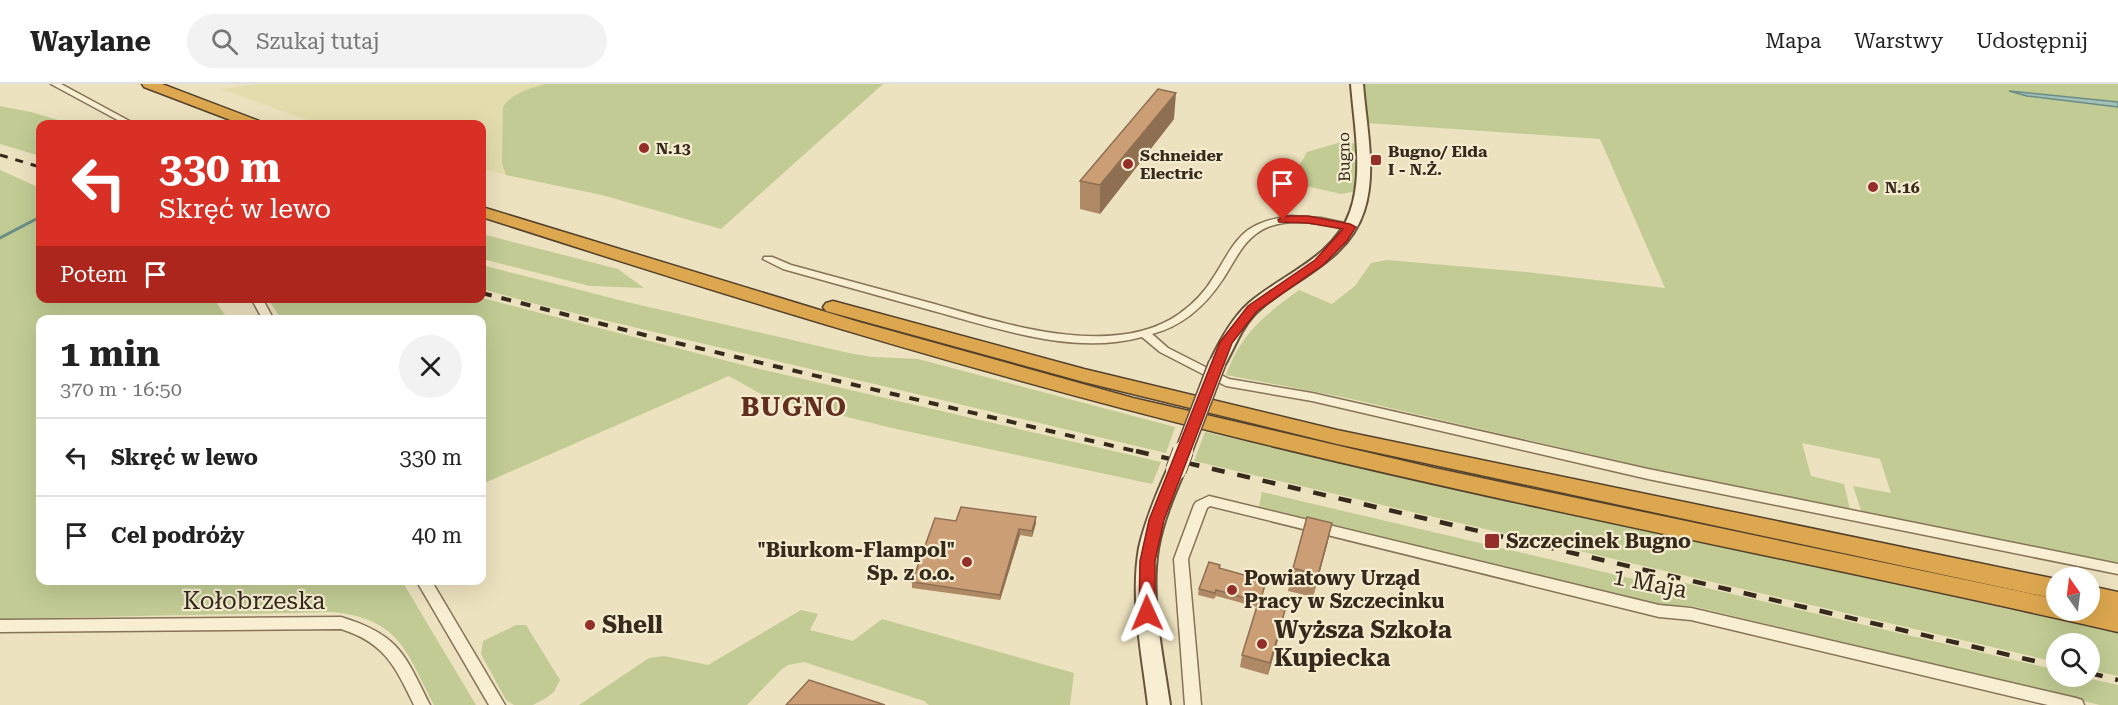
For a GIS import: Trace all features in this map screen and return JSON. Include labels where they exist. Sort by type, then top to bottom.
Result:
[{"type":"highway","points":[[149,84],[244,120]]},
{"type":"highway","points":[[190,101],[212,120]]},
{"type":"highway","points":[[486,199],[827,305],[1121,385],[1362,442],[2046,587]]},
{"type":"highway","points":[[486,213],[894,340],[1214,425],[1418,472],[2046,607]]},
{"type":"highway","points":[[2100,598],[2118,602]]},
{"type":"highway","points":[[2100,618],[2118,622]]},
{"type":"street","points":[[55,84],[123,120]]},
{"type":"street","name":"Bugno","points":[[1350,227],[1357,212],[1360,191],[1361,138],[1357,84]]},
{"type":"street","points":[[768,259],[787,267],[1038,335],[1075,340],[1102,340],[1143,332],[1168,323],[1195,307],[1213,288],[1241,242],[1265,224],[1283,220],[1308,219],[1350,227],[1343,239],[1319,262],[1253,308],[1226,342],[1217,364],[1156,520],[1148,561],[1147,613],[1159,705]]},
{"type":"street","points":[[1143,332],[1164,350],[1226,382],[1312,397],[1648,474],[2118,569]]},
{"type":"street","name":"1 Maja","points":[[1193,705],[1181,559],[1204,502],[1216,503],[1659,611],[1691,614],[2076,705]]},
{"type":"street","points":[[426,585],[497,705]]},
{"type":"street","name":"Kołobrzeska","points":[[3,630],[341,623],[365,630],[386,643],[398,658],[422,705]]},
{"type":"shaded area","points":[[258,84],[545,84],[519,92],[504,107],[502,164],[506,175],[486,170],[486,120],[307,120],[221,89]]},
{"type":"green space","points":[[545,84],[883,84],[721,229],[602,195],[506,175],[502,164],[503,107],[516,94]]},
{"type":"green space","points":[[1362,84],[2118,84],[2118,102],[2011,91],[2118,107],[2118,563],[1862,513],[1853,486],[1891,493],[1880,459],[1802,443],[1811,476],[1844,484],[1850,510],[1636,465],[1347,398],[1226,375],[1239,348],[1255,326],[1287,299],[1299,290],[1332,304],[1355,286],[1371,263],[1387,260],[1526,272],[1665,288],[1600,139],[1367,123]]},
{"type":"green space","points":[[0,106],[58,120],[36,120],[36,155],[0,144]]},
{"type":"green space","points":[[1345,141],[1356,144],[1357,191],[1341,194],[1293,183],[1293,177],[1307,152]]},
{"type":"green space","points":[[0,170],[36,186],[36,303],[217,303],[225,315],[36,315],[36,585],[404,585],[476,705],[434,705],[416,668],[398,641],[387,630],[356,616],[333,612],[0,619]]},
{"type":"green space","points":[[486,235],[618,269],[644,288],[590,286],[486,260]]},
{"type":"green space","points":[[486,266],[627,302],[849,353],[872,357],[918,359],[1175,427],[1166,453],[532,303],[486,290]]},
{"type":"green space","points":[[486,299],[751,367],[1161,462],[1152,484],[892,428],[766,397],[729,376],[486,482],[486,315],[278,315],[271,303],[486,303]]},
{"type":"green space","points":[[1205,432],[2046,617],[2046,621],[2063,621],[2118,633],[2118,676],[2100,672],[2100,633],[2046,633],[2046,660],[1194,461]]},
{"type":"green space","points":[[1262,492],[1681,590],[1681,582],[2046,668],[2046,687],[2100,687],[2100,681],[2118,685],[2118,705],[2100,705],[1692,606],[1658,605],[1258,511]]},
{"type":"green space","points":[[801,610],[818,614],[810,630],[853,641],[882,619],[1074,673],[1070,705],[929,705],[924,701],[804,662],[788,665],[782,669],[747,705],[579,705],[649,658],[664,656],[708,665]]},
{"type":"green space","points":[[516,625],[526,625],[560,680],[554,692],[533,705],[514,705],[506,700],[481,654],[483,641]]},
{"type":"water","points":[[2009,91],[2118,102],[2118,107],[2027,96]]},
{"type":"building","points":[[1158,89],[1176,93],[1100,185],[1080,181]]},
{"type":"building","name":"\"Biurkom-Flampol\" Sp. z o.o.","points":[[961,507],[1036,517],[1032,531],[1019,529],[1000,595],[912,582],[935,518],[956,521]]},
{"type":"building","points":[[1307,517],[1332,523],[1318,575],[1293,568]]},
{"type":"building","name":"Powiatowy Urząd Pracy w Szczecinku","points":[[1209,562],[1220,565],[1219,568],[1266,581],[1260,602],[1216,590],[1215,593],[1199,589]]},
{"type":"building","name":"Wyższa Szkoła Kupiecka","points":[[1258,603],[1285,610],[1270,663],[1242,655]]},
{"type":"building","points":[[809,680],[882,704],[885,705],[786,705]]},
{"type":"waterway","points":[[0,238],[36,219]]},
{"type":"railway","points":[[0,155],[36,166]]},
{"type":"railway","points":[[486,294],[660,339],[1143,453]]},
{"type":"railway","points":[[1136,451],[2046,664]]},
{"type":"railway","points":[[2100,676],[2118,680]]},
{"type":"place","name":"N.13","points":[[644,148]]},
{"type":"place","name":"Bugno/ Elda I - N.Ż.","points":[[1376,160]]},
{"type":"place","name":"Schneider Electric","points":[[1128,164]]},
{"type":"place","name":"N.16","points":[[1873,187]]},
{"type":"place","name":"Szczecinek Bugno","points":[[1492,541]]},
{"type":"place","name":"\"Biurkom-Flampol\" Sp. z o.o.","points":[[967,562]]},
{"type":"place","name":"Powiatowy Urząd Pracy w Szczecinku","points":[[1232,590]]},
{"type":"place","name":"Shell","points":[[590,625]]},
{"type":"place","name":"Wyższa Szkoła Kupiecka","points":[[1262,644]]},
{"type":"district","name":"BUGNO","points":[[794,407]]},
{"type":"route","points":[[1147,613],[1148,561],[1156,520],[1226,342],[1253,308],[1319,262],[1343,239],[1350,227],[1308,219],[1283,220]]}]
